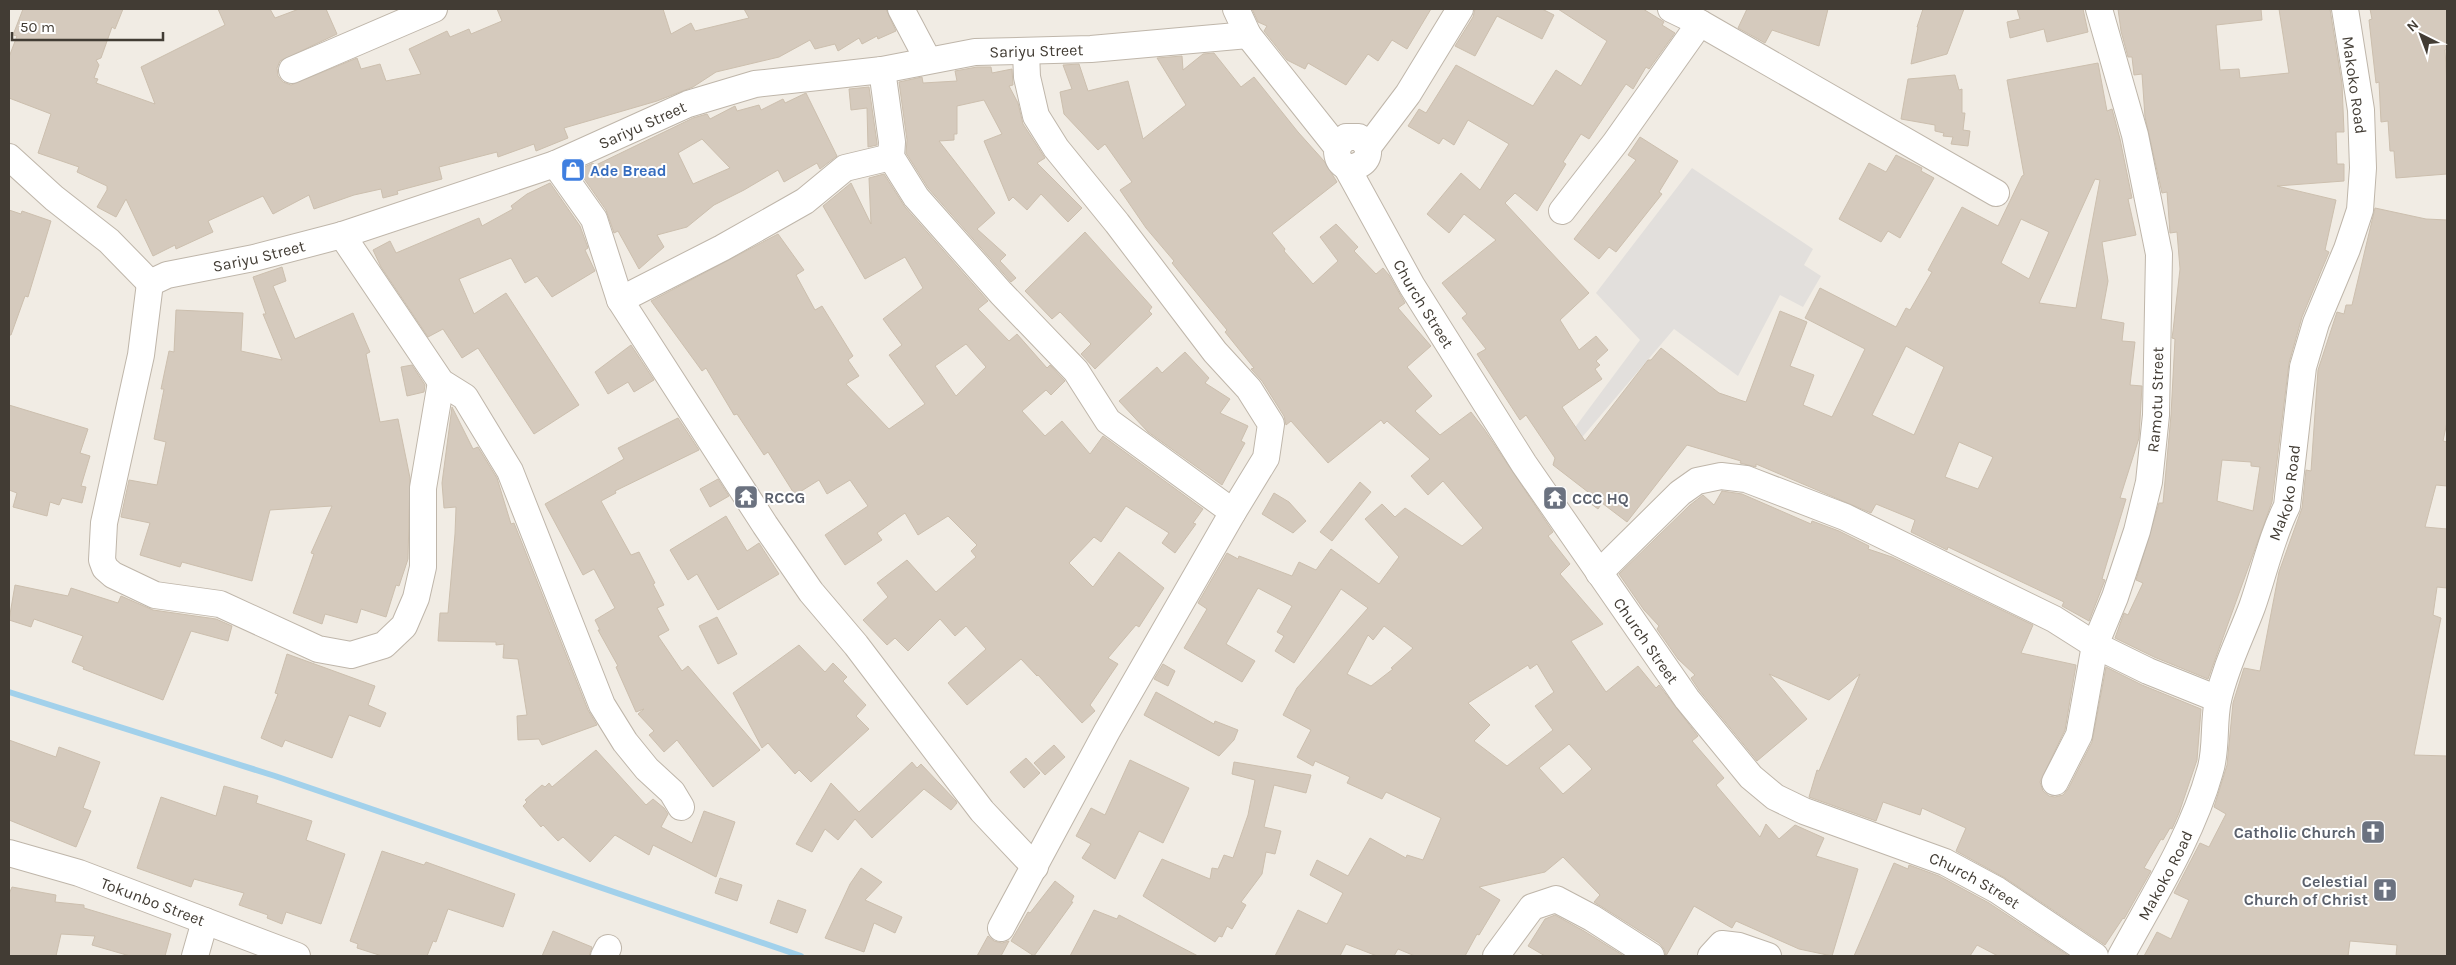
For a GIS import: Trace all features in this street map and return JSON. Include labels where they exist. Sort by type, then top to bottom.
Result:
[{"type":"street","points":[[292,70],[434,9]]},
{"type":"street","points":[[901,9],[928,60]]},
{"type":"street","name":"Church Street","points":[[1236,9],[1248,35],[1341,157],[1412,286],[1524,464],[1687,699],[1751,777],[1776,797],[1804,811],[1945,862],[1997,890],[2095,956]]},
{"type":"street","points":[[1341,157],[1353,168],[1360,166],[1368,154],[1368,147],[1408,94],[1460,9]]},
{"type":"street","points":[[1671,9],[1700,23],[1996,193]]},
{"type":"street","name":"Ramotu Street","points":[[2055,782],[2079,735],[2095,645],[2115,597],[2137,531],[2149,482],[2156,415],[2159,254],[2135,136],[2099,9]]},
{"type":"street","name":"Makoko Road","points":[[2122,956],[2195,814],[2211,769],[2214,720],[2218,699],[2232,651],[2251,608],[2277,526],[2287,506],[2303,366],[2316,323],[2347,249],[2360,210],[2363,168],[2361,110],[2344,9]]},
{"type":"street","points":[[1562,211],[1615,143],[1700,23]]},
{"type":"street","name":"Sariyu Street","points":[[150,283],[167,275],[254,258],[342,235],[555,164],[688,104],[755,84],[882,70],[975,52],[1026,52],[1248,35]]},
{"type":"street","points":[[1001,928],[1036,868],[1107,731],[1266,458],[1272,424],[1249,388],[1215,352],[1117,223],[1056,148],[1036,116],[1027,77],[1026,52]]},
{"type":"street","points":[[882,70],[892,142],[891,157],[916,197],[956,244],[1076,371],[1108,421],[1233,512]]},
{"type":"street","points":[[9,157],[54,198],[109,241],[150,283],[141,354],[104,523],[102,560],[105,568],[113,575],[155,595],[220,604],[318,649],[351,654],[384,645],[404,626],[416,598],[423,567],[423,488],[441,382]]},
{"type":"street","points":[[620,300],[722,248],[805,201],[845,168],[891,157]]},
{"type":"street","points":[[555,164],[594,219],[620,300],[646,343],[811,592],[856,645],[982,811],[1036,868]]},
{"type":"street","points":[[342,235],[441,382],[465,397],[510,471],[602,705],[625,742],[647,769],[672,792],[681,807]]},
{"type":"street","points":[[1599,573],[1680,493],[1697,481],[1721,476],[1746,479],[1845,517],[2054,620],[2095,645],[2148,671],[2218,699]]},
{"type":"street","name":"Tokunbo Street","points":[[9,853],[79,873],[297,956]]},
{"type":"street","points":[[1496,956],[1532,907],[1556,899],[1592,918],[1651,956]]},
{"type":"street","points":[[195,956],[205,921]]},
{"type":"street","points":[[1711,956],[1722,944],[1739,946],[1768,956]]},
{"type":"shaded area","points":[[1692,168],[1813,249],[1804,265],[1821,276],[1803,307],[1780,295],[1738,376],[1674,329],[1567,455],[1559,449],[1640,340],[1596,293]]},
{"type":"building","points":[[23,9],[123,9],[115,29],[112,27],[101,58],[96,60],[99,65],[94,78],[98,79],[96,83],[155,104],[141,67],[225,25],[218,9],[270,9],[275,18],[299,9],[326,9],[337,34],[280,61],[277,68],[278,76],[283,82],[291,85],[357,58],[361,69],[380,64],[386,81],[421,74],[409,49],[447,31],[450,37],[469,29],[471,34],[502,21],[497,9],[663,9],[671,34],[691,23],[695,31],[749,18],[744,9],[886,9],[896,31],[878,39],[877,36],[862,44],[859,38],[838,51],[835,44],[815,49],[810,40],[779,57],[716,72],[693,87],[657,101],[564,128],[568,138],[536,151],[534,144],[498,157],[497,152],[439,167],[442,179],[397,191],[398,194],[383,198],[381,189],[354,195],[314,209],[309,195],[273,214],[263,196],[208,221],[213,232],[176,249],[175,245],[153,256],[126,199],[116,217],[97,207],[107,190],[107,186],[77,172],[79,167],[38,153],[51,114],[9,98],[9,57],[17,36],[13,35]]},
{"type":"building","points":[[1252,9],[1431,9],[1407,49],[1392,40],[1378,61],[1368,54],[1346,85],[1308,63],[1305,69],[1287,60],[1264,31],[1267,26],[1258,22]]},
{"type":"building","points":[[1475,9],[1542,9],[1554,15],[1542,39],[1497,16],[1475,56],[1455,46],[1473,17]]},
{"type":"building","points":[[1558,9],[1643,9],[1664,22],[1662,25],[1675,33],[1649,69],[1646,67],[1633,89],[1626,84],[1589,139],[1581,134],[1563,162],[1566,164],[1537,211],[1515,193],[1505,203],[1589,293],[1560,320],[1579,350],[1596,336],[1608,350],[1596,361],[1600,365],[1595,369],[1602,379],[1562,407],[1585,441],[1648,360],[1651,360],[1661,348],[1719,393],[1746,402],[1780,311],[1807,322],[1790,366],[1814,375],[1803,405],[1832,417],[1865,349],[1805,318],[1820,288],[1896,327],[1906,308],[1910,310],[1932,272],[1928,270],[1962,207],[1998,226],[2024,175],[2007,80],[2098,63],[2107,111],[2112,109],[2120,139],[2132,198],[2128,199],[2136,235],[2102,242],[2108,281],[2101,319],[2124,323],[2122,341],[2135,342],[2130,385],[2142,386],[2139,438],[2120,498],[2126,499],[2102,579],[2105,580],[2089,621],[2062,606],[2064,602],[1948,547],[1947,550],[1911,532],[1915,520],[1876,504],[1871,513],[1756,464],[1756,467],[1740,463],[1741,461],[1687,445],[1627,522],[1602,503],[1598,509],[1583,498],[1588,492],[1553,465],[1555,458],[1526,415],[1520,420],[1477,354],[1486,349],[1462,318],[1467,314],[1442,283],[1496,240],[1464,214],[1449,233],[1427,214],[1461,173],[1480,190],[1509,144],[1468,120],[1454,145],[1443,138],[1439,144],[1408,126],[1419,109],[1426,113],[1456,65],[1533,106],[1556,70],[1581,86],[1607,41]],"holes":[[[2095,179],[2100,180],[2076,308],[2039,303]],[[2021,219],[2049,232],[2029,279],[2001,263]],[[1906,346],[1944,367],[1914,435],[1872,415]],[[1959,442],[1993,457],[1978,489],[1945,477]]]},
{"type":"building","points":[[1747,9],[1828,9],[1819,46],[1772,30],[1765,43],[1738,28]]},
{"type":"building","points":[[1923,9],[1964,9],[1947,54],[1911,64],[1917,27]]},
{"type":"building","points":[[2017,9],[2083,9],[2088,32],[2047,42],[2044,29],[2010,38],[2007,22],[2020,19]]},
{"type":"building","points":[[2118,9],[2261,9],[2262,20],[2216,25],[2220,70],[2239,69],[2240,78],[2289,73],[2279,9],[2330,9],[2342,84],[2344,132],[2336,132],[2337,164],[2344,164],[2344,181],[2277,186],[2336,200],[2325,250],[2329,252],[2302,317],[2289,363],[2272,502],[2208,679],[2154,657],[2115,638],[2124,613],[2128,615],[2143,583],[2136,580],[2159,503],[2163,503],[2171,415],[2175,339],[2172,338],[2180,269],[2177,232],[2170,233],[2167,192],[2162,193],[2145,117],[2142,74],[2134,75],[2132,57],[2128,57],[2121,31]],"holes":[[[2222,460],[2251,462],[2251,466],[2260,467],[2253,511],[2217,501]]]},
{"type":"building","points":[[2370,9],[2447,9],[2447,49],[2445,50],[2447,174],[2396,178],[2394,151],[2390,151],[2388,121],[2381,122],[2379,82],[2376,83],[2369,20],[2372,19]]},
{"type":"building","points":[[1214,53],[1241,87],[1254,77],[1324,161],[1337,182],[1272,233],[1285,249],[1284,251],[1313,284],[1338,261],[1320,237],[1336,224],[1358,247],[1354,251],[1376,274],[1383,268],[1389,275],[1405,303],[1398,308],[1431,346],[1407,367],[1432,396],[1415,411],[1440,435],[1471,412],[1484,429],[1553,532],[1548,536],[1570,564],[1560,574],[1603,624],[1571,641],[1606,692],[1638,666],[1656,688],[1659,685],[1698,736],[1692,741],[1724,778],[1716,785],[1760,837],[1766,824],[1779,839],[1795,825],[1824,838],[1816,856],[1858,869],[1832,956],[1799,949],[1736,921],[1732,928],[1694,906],[1666,956],[1664,949],[1659,943],[1594,902],[1600,895],[1563,857],[1545,872],[1479,887],[1500,900],[1465,956],[1415,956],[1398,949],[1394,956],[1377,956],[1346,944],[1340,956],[1275,956],[1298,910],[1327,924],[1343,893],[1310,875],[1317,860],[1348,876],[1370,838],[1406,858],[1407,855],[1423,860],[1441,818],[1386,792],[1382,799],[1347,783],[1350,777],[1315,761],[1313,766],[1297,757],[1311,730],[1283,715],[1297,688],[1368,608],[1341,589],[1294,663],[1275,651],[1284,636],[1277,632],[1292,606],[1258,588],[1226,644],[1255,661],[1242,682],[1184,648],[1207,609],[1198,603],[1227,553],[1238,559],[1239,556],[1292,576],[1299,562],[1316,570],[1331,549],[1379,584],[1399,557],[1365,519],[1382,504],[1395,517],[1405,508],[1462,546],[1483,528],[1443,481],[1428,495],[1411,476],[1430,459],[1387,421],[1384,424],[1381,420],[1328,463],[1291,421],[1286,425],[1284,416],[1262,381],[1251,369],[1254,368],[1225,332],[1227,330],[1172,263],[1174,261],[1146,228],[1120,190],[1132,182],[1105,144],[1098,150],[1064,114],[1060,92],[1072,89],[1063,65],[1079,64],[1088,91],[1128,81],[1143,139],[1186,105],[1157,58],[1182,56],[1183,70],[1203,54]],"holes":[[[1384,626],[1413,648],[1391,668],[1393,669],[1371,686],[1347,674],[1368,635],[1373,640]],[[1537,664],[1554,692],[1535,706],[1553,730],[1507,766],[1474,741],[1490,725],[1468,703],[1528,665],[1530,669]],[[1569,744],[1592,769],[1563,794],[1539,768]]]},
{"type":"building","points":[[977,67],[991,67],[992,73],[1012,69],[1013,85],[1009,86],[1018,103],[1023,124],[1045,158],[1037,163],[1082,208],[1068,222],[1041,194],[1027,210],[1013,197],[1009,201],[984,141],[1002,134],[984,100],[957,106],[957,134],[954,134],[954,140],[939,141],[995,213],[977,229],[1006,255],[1000,261],[1016,278],[1011,282],[928,188],[906,153],[907,140],[899,82],[922,77],[923,83],[957,81],[955,71]]},
{"type":"building","points":[[1955,75],[1959,90],[1962,89],[1962,113],[1965,113],[1963,130],[1970,131],[1968,146],[1951,144],[1953,137],[1943,136],[1944,133],[1935,131],[1935,125],[1901,119],[1908,79]]},
{"type":"building","points":[[869,87],[877,145],[868,147],[867,108],[851,110],[849,89]]},
{"type":"building","points":[[806,93],[837,156],[820,169],[817,163],[784,182],[778,170],[714,205],[687,227],[657,235],[664,247],[639,269],[618,231],[614,233],[606,210],[578,170],[593,163],[594,166],[693,118],[707,114],[710,119],[735,106],[737,111],[759,105],[761,110],[783,99],[785,103]],"holes":[[[702,139],[730,168],[693,184],[678,153]]]},
{"type":"building","points":[[1640,137],[1678,161],[1659,192],[1662,194],[1616,252],[1609,247],[1599,259],[1574,239],[1636,160],[1628,155]]},
{"type":"building","points":[[1896,155],[1922,168],[1921,171],[1934,178],[1900,238],[1888,231],[1881,242],[1839,219],[1869,163],[1886,172]]},
{"type":"building","points":[[884,174],[905,207],[988,301],[978,309],[1009,341],[1017,334],[1047,368],[1050,365],[1065,381],[1051,395],[1046,390],[1022,411],[1045,436],[1062,421],[1090,454],[1103,436],[1203,509],[1193,523],[1196,524],[1175,553],[1162,543],[1169,533],[1126,506],[1101,542],[1094,537],[1069,563],[1093,587],[1119,552],[1164,588],[1139,627],[1136,625],[1108,658],[1118,664],[1090,705],[1095,711],[1082,723],[1021,659],[967,705],[948,683],[986,649],[966,626],[955,636],[940,619],[908,651],[895,638],[887,645],[863,620],[888,597],[877,583],[907,560],[936,592],[976,557],[971,551],[977,545],[948,516],[918,535],[905,513],[877,533],[882,540],[845,565],[825,535],[868,506],[850,480],[827,494],[819,480],[795,495],[768,452],[764,455],[737,414],[734,415],[706,368],[702,371],[651,301],[778,234],[804,270],[796,275],[815,310],[822,306],[853,356],[848,360],[859,376],[846,384],[889,429],[925,404],[889,355],[902,345],[883,319],[923,288],[905,257],[865,279],[823,206],[851,183],[871,224],[869,178]],"holes":[[[966,344],[986,367],[956,396],[935,366]]]},
{"type":"building","points":[[550,183],[580,226],[588,248],[585,250],[595,271],[552,297],[537,276],[525,283],[511,258],[459,279],[474,314],[506,293],[579,405],[534,434],[478,348],[462,358],[443,329],[428,337],[381,267],[373,250],[390,241],[396,253],[479,218],[482,226],[513,209],[511,206],[527,194]]},
{"type":"building","points":[[2375,208],[2426,219],[2447,220],[2447,422],[2443,441],[2447,442],[2447,486],[2436,485],[2425,527],[2447,529],[2447,588],[2437,587],[2433,615],[2441,618],[2414,755],[2447,756],[2447,956],[2396,956],[2397,945],[2350,941],[2348,956],[2144,956],[2157,932],[2171,939],[2189,900],[2174,893],[2200,843],[2209,847],[2226,814],[2214,807],[2227,765],[2233,703],[2244,668],[2260,671],[2279,572],[2302,508],[2306,470],[2311,471],[2318,370],[2337,312],[2344,314],[2346,305],[2352,305]]},
{"type":"building","points":[[9,210],[21,214],[22,211],[51,221],[28,297],[25,296],[11,335],[9,335]]},
{"type":"building","points":[[1085,232],[1152,307],[1149,311],[1152,314],[1095,369],[1081,354],[1091,344],[1060,312],[1052,319],[1025,291]]},
{"type":"building","points":[[282,267],[286,281],[273,286],[295,339],[353,313],[370,352],[366,354],[380,422],[398,419],[410,478],[408,559],[399,586],[396,585],[386,617],[361,609],[357,623],[325,614],[322,624],[293,613],[314,554],[311,553],[332,506],[270,510],[252,581],[182,562],[180,567],[140,555],[150,523],[121,517],[129,480],[157,485],[166,442],[154,439],[164,389],[161,389],[169,351],[174,352],[176,310],[243,313],[241,351],[282,360],[263,314],[266,314],[253,277]]},
{"type":"building","points":[[631,345],[654,380],[634,392],[628,382],[608,394],[595,372]]},
{"type":"building","points":[[1185,352],[1209,378],[1205,383],[1230,399],[1220,413],[1248,426],[1241,441],[1245,443],[1222,485],[1148,432],[1119,401],[1157,367],[1162,373]]},
{"type":"building","points":[[412,365],[425,385],[424,392],[407,396],[401,367]]},
{"type":"building","points":[[9,405],[88,429],[80,453],[90,456],[81,486],[86,487],[82,503],[62,498],[59,505],[50,502],[47,516],[13,507],[17,493],[9,490]]},
{"type":"building","points":[[452,407],[473,449],[478,447],[497,478],[511,524],[514,523],[588,710],[597,725],[542,745],[539,739],[518,740],[517,716],[527,715],[518,659],[503,658],[504,644],[496,645],[496,642],[438,641],[440,613],[448,613],[455,534],[456,507],[444,508],[442,483]]},
{"type":"building","points":[[678,418],[699,450],[615,491],[616,493],[601,501],[631,555],[639,552],[655,583],[653,584],[664,605],[657,608],[669,630],[658,636],[682,671],[688,666],[760,750],[713,787],[677,740],[664,752],[649,735],[654,731],[638,714],[644,709],[636,712],[616,667],[618,666],[598,630],[600,630],[595,620],[615,608],[594,569],[583,575],[545,504],[624,459],[618,448]]},
{"type":"building","points":[[718,479],[729,496],[710,507],[700,489]]},
{"type":"building","points":[[1360,482],[1371,492],[1332,541],[1320,532]]},
{"type":"building","points":[[1722,491],[1742,494],[1811,524],[1812,521],[1839,531],[1869,546],[1868,549],[1892,557],[2033,625],[2021,653],[2076,665],[2065,730],[2040,782],[2043,791],[2049,796],[2063,795],[2068,789],[2092,742],[2106,667],[2142,685],[2201,709],[2197,760],[2179,813],[2172,829],[2170,828],[2163,840],[2161,839],[2144,868],[2151,871],[2124,919],[2105,945],[2005,878],[1956,851],[1966,828],[1922,808],[1920,815],[1883,802],[1876,821],[1809,797],[1817,770],[1819,771],[1860,674],[1829,700],[1769,674],[1807,719],[1757,761],[1699,690],[1691,678],[1695,675],[1678,659],[1657,629],[1659,626],[1644,610],[1619,574],[1690,505],[1703,495],[1714,505]]},
{"type":"building","points":[[1274,493],[1289,502],[1306,521],[1293,533],[1262,514]]},
{"type":"building","points":[[726,516],[747,551],[759,543],[779,574],[718,610],[697,574],[688,580],[670,550]]},
{"type":"building","points":[[15,585],[68,596],[71,588],[118,603],[121,596],[153,610],[216,619],[232,626],[228,641],[191,631],[163,700],[83,669],[84,667],[72,662],[83,636],[34,619],[31,627],[9,620]]},
{"type":"building","points":[[717,617],[737,654],[718,664],[699,626]]},
{"type":"building","points":[[799,645],[825,672],[833,663],[847,677],[843,681],[866,705],[856,716],[869,729],[811,782],[799,770],[795,774],[768,743],[762,748],[733,693]]},
{"type":"building","points":[[287,654],[375,686],[368,705],[386,713],[380,727],[349,715],[332,758],[285,740],[282,747],[261,738],[278,694],[275,693]]},
{"type":"building","points":[[1163,664],[1175,671],[1168,686],[1154,679]]},
{"type":"building","points":[[1156,692],[1214,724],[1215,721],[1238,730],[1234,740],[1219,756],[1144,715]]},
{"type":"building","points":[[9,740],[56,757],[59,747],[100,762],[83,808],[91,811],[76,847],[9,820]]},
{"type":"building","points":[[1054,745],[1065,757],[1045,775],[1034,763]]},
{"type":"building","points":[[596,750],[646,805],[653,799],[664,808],[668,814],[661,827],[692,843],[704,811],[735,822],[716,877],[653,845],[649,855],[615,835],[590,862],[563,837],[558,841],[543,825],[541,827],[523,806],[527,802],[525,800],[542,785],[545,787],[549,783],[552,787]]},
{"type":"building","points":[[1026,758],[1040,773],[1024,788],[1010,772]]},
{"type":"building","points":[[1130,760],[1189,788],[1163,843],[1139,831],[1115,879],[1082,858],[1091,844],[1076,836],[1091,808],[1105,815]]},
{"type":"building","points":[[912,762],[917,768],[921,764],[956,801],[957,803],[951,810],[924,789],[872,838],[855,819],[838,840],[825,829],[812,852],[796,844],[831,783],[859,812]]},
{"type":"building","points":[[1234,762],[1311,775],[1306,793],[1274,785],[1264,827],[1281,831],[1275,854],[1266,852],[1262,874],[1241,902],[1246,905],[1232,929],[1227,926],[1222,937],[1219,936],[1215,942],[1143,896],[1162,859],[1210,879],[1212,868],[1218,869],[1224,855],[1233,858],[1248,815],[1255,780],[1232,774]]},
{"type":"building","points":[[224,786],[258,796],[256,803],[312,821],[306,840],[345,854],[321,924],[286,912],[282,924],[267,918],[268,915],[239,905],[244,893],[194,879],[191,887],[137,868],[161,797],[216,816]]},
{"type":"building","points":[[382,851],[424,865],[426,862],[515,894],[503,927],[448,909],[436,942],[433,941],[427,956],[382,956],[357,948],[358,944],[350,941]]},
{"type":"building","points":[[1894,863],[1908,869],[1909,865],[1939,876],[1989,903],[2069,956],[1998,956],[1977,945],[1970,956],[1854,956]]},
{"type":"building","points":[[861,868],[882,882],[865,900],[902,917],[895,933],[874,923],[864,952],[825,938],[850,884]]},
{"type":"building","points":[[720,878],[742,885],[737,901],[715,893]]},
{"type":"building","points":[[1055,881],[1074,896],[1071,902],[1073,902],[1034,956],[1011,941],[1028,912],[1030,913]]},
{"type":"building","points":[[12,887],[56,895],[55,902],[84,905],[84,908],[171,934],[165,956],[130,956],[92,945],[95,936],[61,934],[56,956],[9,956],[9,894]]},
{"type":"building","points":[[778,900],[806,910],[797,933],[770,923]]},
{"type":"building","points":[[1094,910],[1117,919],[1119,915],[1198,956],[1070,956]]},
{"type":"building","points":[[1555,915],[1624,956],[1545,956],[1528,946],[1545,919]]},
{"type":"building","points":[[553,931],[592,947],[589,956],[542,956]]},
{"type":"building","points":[[988,936],[994,941],[1002,943],[1009,941],[1001,956],[977,956]]},
{"type":"waterway","points":[[9,692],[275,776],[801,956]]},
{"type":"place","name":"Ade Bread","points":[[573,170]]},
{"type":"place","name":"RCCG","points":[[746,497]]},
{"type":"place","name":"CCC HQ","points":[[1555,498]]},
{"type":"place","name":"Catholic Church","points":[[2373,832]]},
{"type":"place","name":"Celestial Church of Christ","points":[[2385,890]]}]
